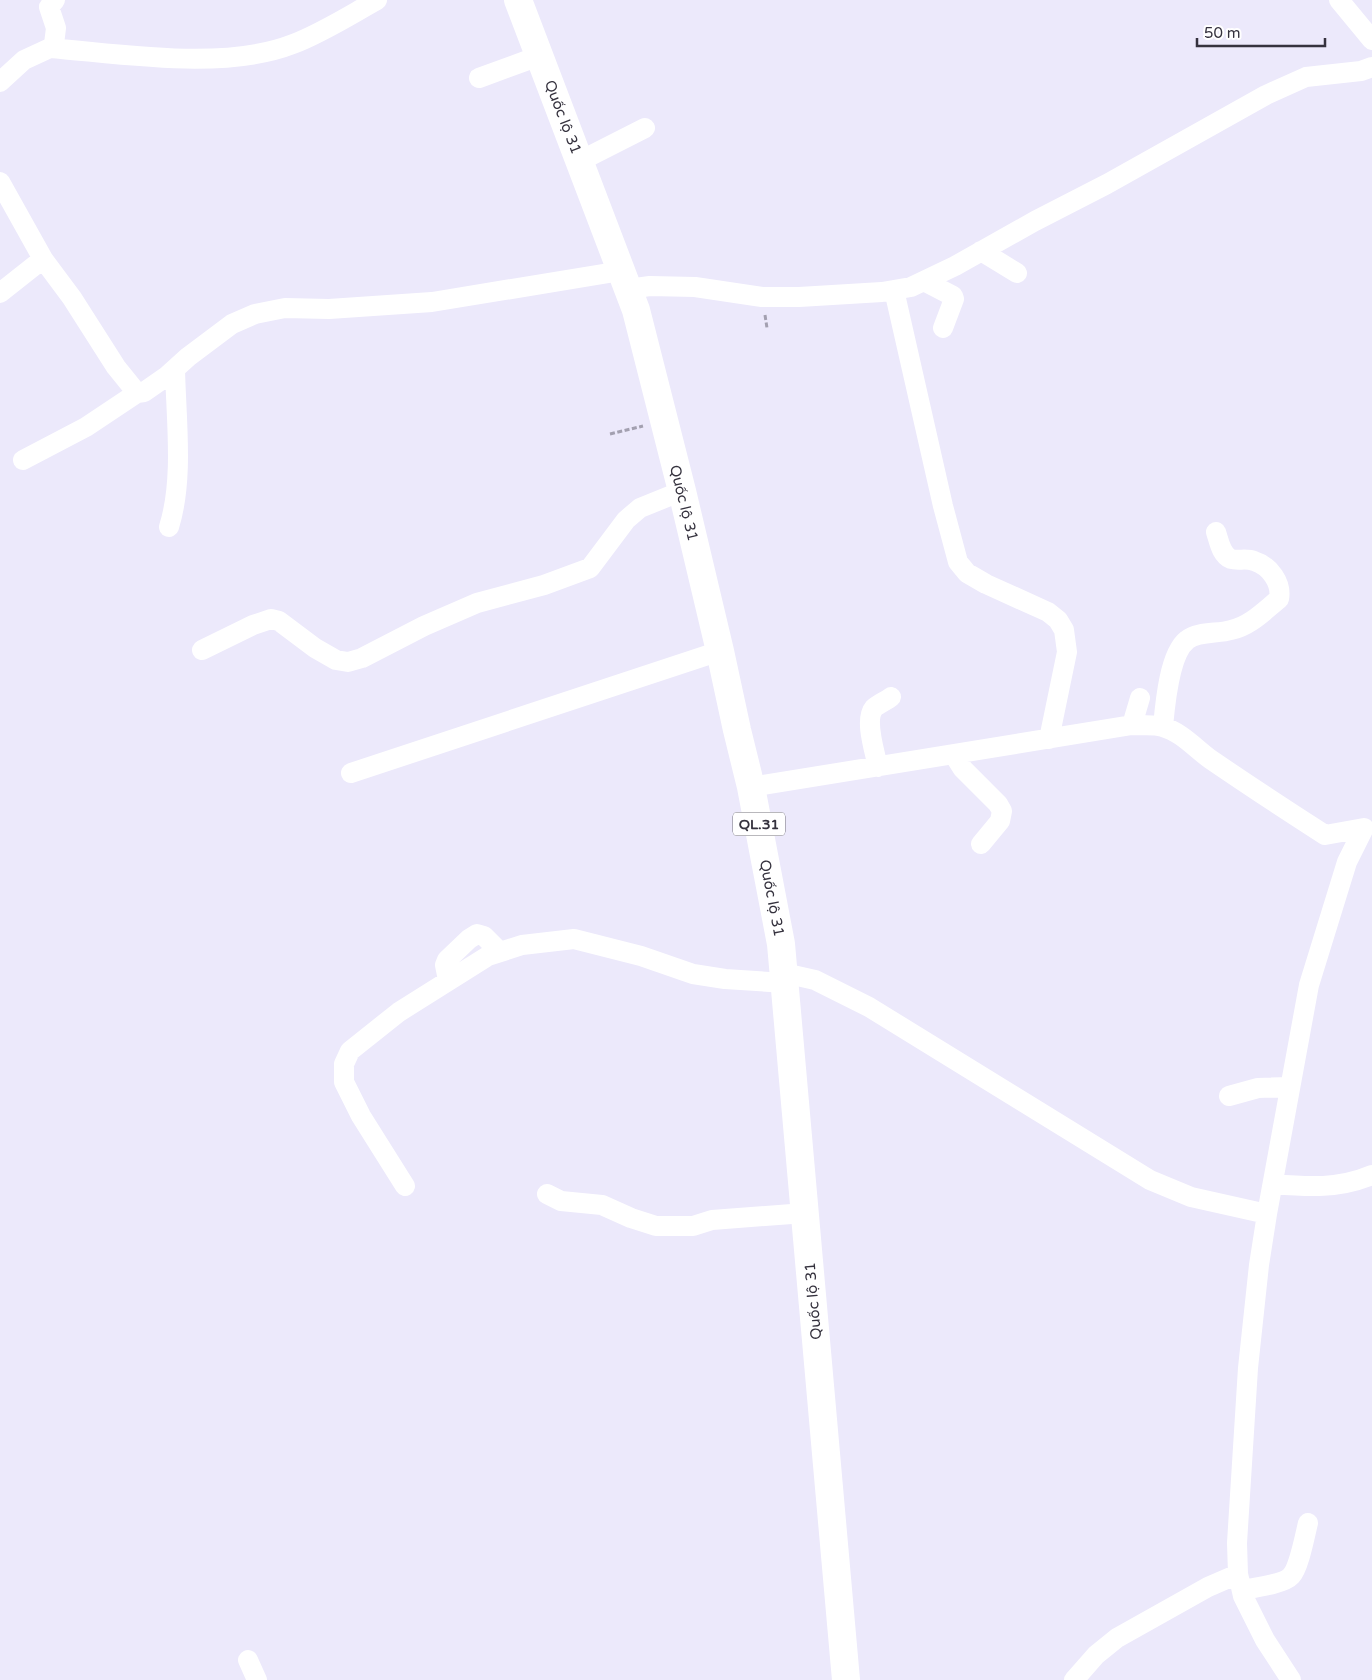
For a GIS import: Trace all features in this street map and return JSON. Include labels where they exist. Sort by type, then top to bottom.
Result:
[{"type":"highway","name":"Quốc lộ 31","points":[[518,0],[636,310],[682,491],[751,787],[781,944],[846,1680]]},
{"type":"street","points":[[0,82],[24,60],[50,48],[54,44],[57,34],[49,7],[55,0]]},
{"type":"street","points":[[50,48],[155,57],[245,57],[292,44],[377,0]]},
{"type":"street","points":[[1339,0],[1372,40]]},
{"type":"street","points":[[479,78],[539,56]]},
{"type":"street","points":[[23,460],[86,427],[137,393],[144,392],[232,324],[255,314],[285,308],[329,309],[432,302],[624,280],[650,286],[695,287],[762,297],[799,297],[882,292],[911,287],[1107,184],[1266,95],[1306,76],[1361,71],[1372,67]]},
{"type":"street","points":[[580,161],[645,128]]},
{"type":"street","points":[[0,182],[43,259],[72,298],[116,367],[137,393]]},
{"type":"street","points":[[981,251],[1017,273]]},
{"type":"street","points":[[0,293],[43,259]]},
{"type":"street","points":[[924,281],[953,296],[954,299],[943,328]]},
{"type":"street","points":[[894,290],[943,506],[958,562],[967,573],[986,584],[1048,612],[1058,620],[1064,630],[1067,652],[1049,739]]},
{"type":"street","points":[[170,527],[177,468],[175,369]]},
{"type":"street","points":[[202,650],[253,625],[271,619],[279,621],[315,648],[336,660],[348,662],[362,658],[424,626],[477,603],[544,585],[590,568],[626,520],[640,508],[682,491]]},
{"type":"street","points":[[1163,727],[1171,671],[1180,646],[1188,639],[1198,635],[1233,630],[1250,622],[1279,599],[1281,590],[1278,582],[1264,565],[1254,560],[1231,559],[1223,552],[1216,532]]},
{"type":"street","points":[[351,773],[720,651]]},
{"type":"street","points":[[878,767],[870,729],[870,716],[875,708],[891,697]]},
{"type":"street","points":[[1132,725],[1140,698]]},
{"type":"street","points":[[751,787],[1132,725],[1163,727],[1182,736],[1201,752],[1325,835],[1347,862]]},
{"type":"street","points":[[954,755],[963,769],[998,804],[1002,811],[1000,821],[981,844]]},
{"type":"street","points":[[1325,835],[1368,822]]},
{"type":"street","points":[[1291,1680],[1265,1640],[1242,1596],[1240,1582],[1238,1543],[1248,1368],[1259,1265],[1267,1214],[1309,985],[1347,862],[1368,822]]},
{"type":"street","points":[[405,1186],[361,1116],[344,1082],[344,1064],[350,1051],[399,1012],[488,956],[522,945],[574,939],[641,956],[693,974],[725,979],[784,978],[815,980],[869,1007],[1150,1180],[1190,1197],[1267,1214]]},
{"type":"street","points":[[1230,1096],[1258,1088],[1290,1087]]},
{"type":"street","points":[[1273,1184],[1321,1187],[1348,1183],[1372,1175]]},
{"type":"street","points":[[547,1194],[561,1201],[602,1205],[631,1218],[656,1226],[693,1226],[712,1220],[805,1213]]},
{"type":"street","points":[[1074,1680],[1096,1655],[1117,1638],[1208,1587],[1240,1582],[1284,1581],[1291,1577],[1295,1570],[1308,1523]]},
{"type":"street","points":[[248,1660],[257,1680]]},
{"type":"path","points":[[610,434],[664,421]]}]
